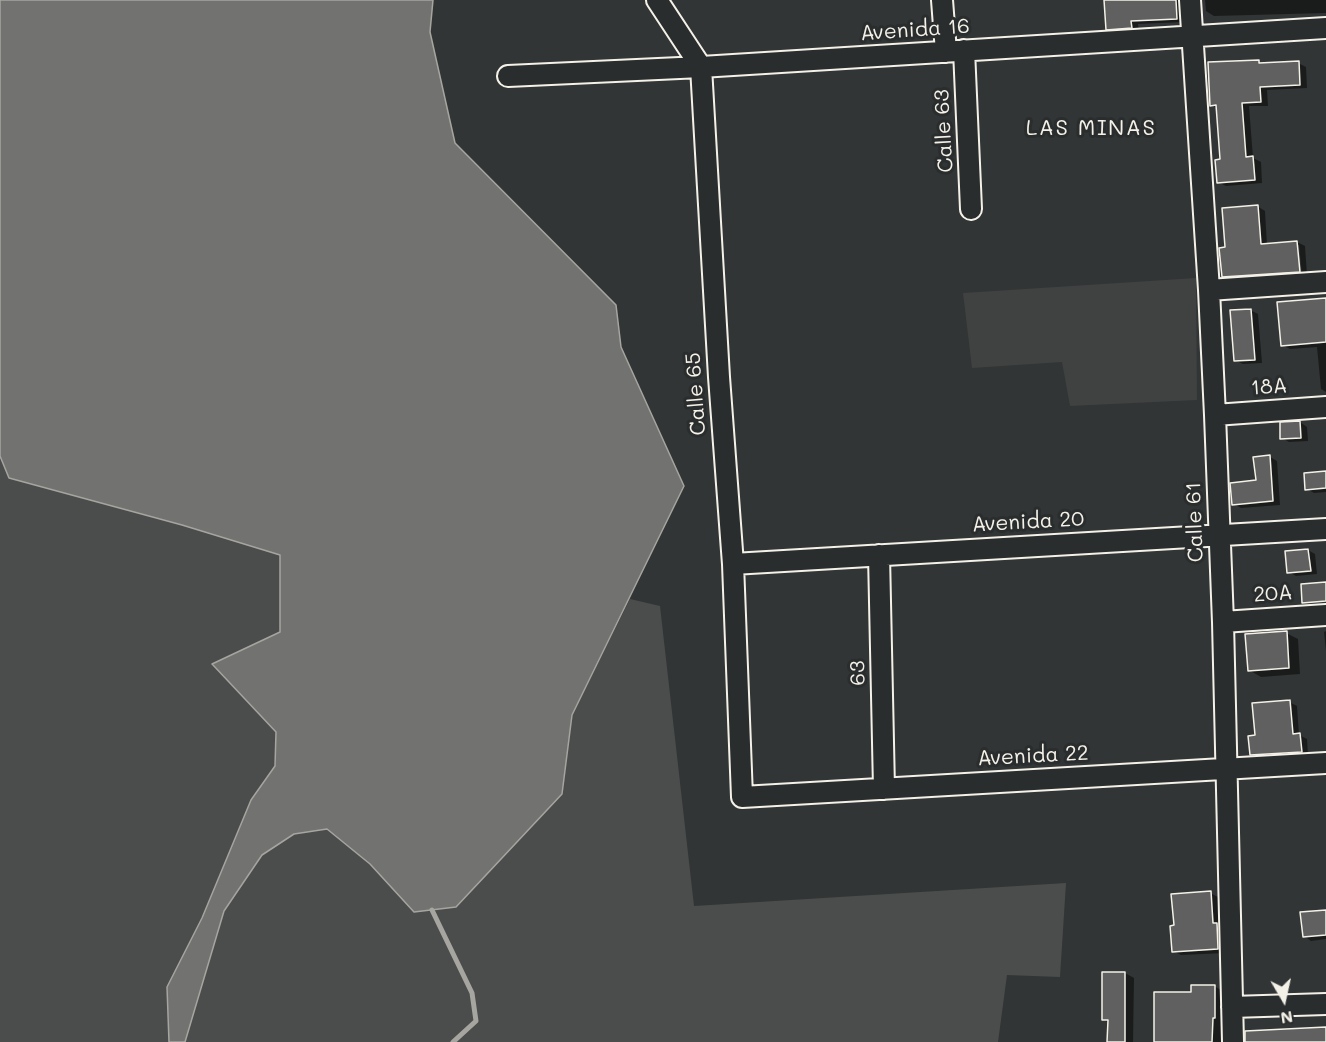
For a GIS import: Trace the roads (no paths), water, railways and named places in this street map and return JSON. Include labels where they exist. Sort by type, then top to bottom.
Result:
[{"type":"street","name":"Calle 65","points":[[657,0],[701,67],[719,377],[733,564],[742,797]]},
{"type":"street","name":"Calle 63","points":[[942,0],[955,51],[971,209]]},
{"type":"street","name":"Calle 61","points":[[1190,0],[1209,290],[1220,535],[1233,1042]]},
{"type":"street","name":"Avenida 16","points":[[508,76],[701,67],[1326,28]]},
{"type":"street","points":[[1209,290],[1326,282]]},
{"type":"street","name":"18A","points":[[1215,415],[1326,407]]},
{"type":"street","name":"Avenida 20","points":[[733,564],[1326,529]]},
{"type":"street","name":"63","points":[[879,555],[884,789]]},
{"type":"street","name":"20A","points":[[1223,621],[1326,615]]},
{"type":"street","name":"Avenida 22","points":[[742,797],[1326,763]]},
{"type":"street","points":[[1232,1007],[1326,1004]]},
{"type":"waterway","points":[[432,910],[472,993],[476,1021],[453,1042]]},
{"type":"district","name":"LAS MINAS","points":[[1091,128]]}]
